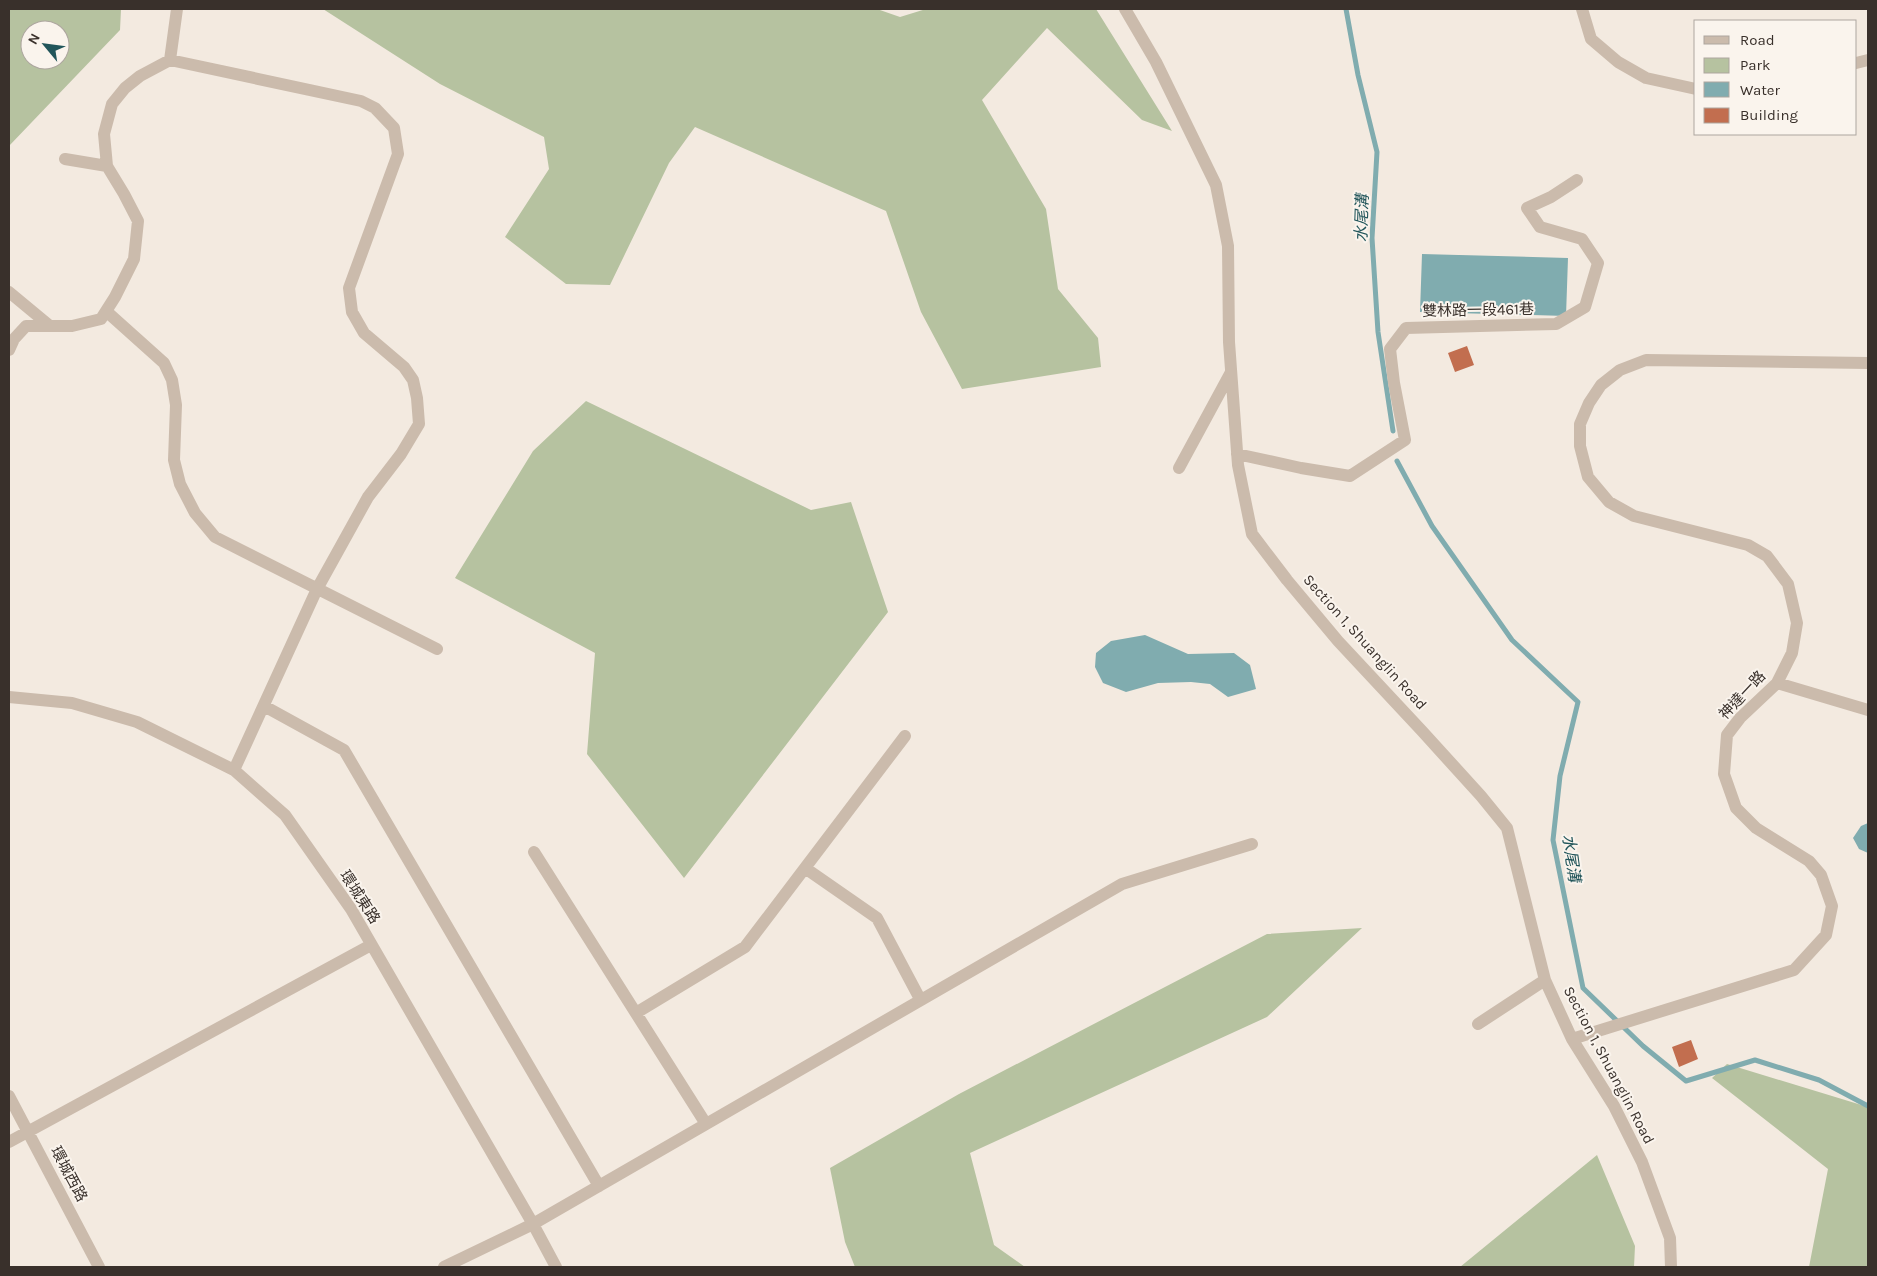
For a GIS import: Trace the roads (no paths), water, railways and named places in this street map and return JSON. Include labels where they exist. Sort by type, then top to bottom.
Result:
[{"type":"street","points":[[170,60],[177,9]]},
{"type":"street","name":"Section 1, Shuanglin Road","points":[[1125,9],[1156,62],[1216,185],[1228,246],[1231,372],[1237,454],[1252,534],[1287,580],[1338,641],[1481,796],[1507,828],[1545,980],[1572,1039],[1614,1106],[1642,1162],[1670,1238],[1670,1267]]},
{"type":"street","points":[[1582,9],[1591,39],[1618,62],[1646,78],[1694,89]]},
{"type":"street","points":[[9,350],[14,339],[26,326],[72,326],[101,319],[115,297],[134,259],[138,222],[107,166],[104,134],[112,104],[140,76],[170,60],[361,101],[375,108],[394,128],[398,154],[349,288],[352,312],[364,333],[404,367],[412,380],[417,398],[419,424],[401,454],[368,497],[317,589],[234,770]]},
{"type":"street","points":[[65,159],[107,166]]},
{"type":"street","name":"雙林路一段461巷","points":[[1237,454],[1301,468],[1350,476],[1405,440],[1394,383],[1390,349],[1406,328],[1556,324],[1585,306],[1598,263],[1582,239],[1540,227],[1526,208],[1551,197],[1577,180]]},
{"type":"street","points":[[9,292],[50,326]]},
{"type":"street","points":[[106,311],[164,363],[172,380],[176,405],[174,460],[180,484],[195,513],[215,537],[437,649]]},
{"type":"street","name":"神達一路","points":[[1572,1039],[1794,970],[1826,935],[1832,906],[1821,875],[1808,861],[1756,828],[1736,808],[1724,774],[1728,735],[1740,718],[1777,683],[1792,653],[1797,623],[1788,584],[1767,556],[1748,545],[1634,516],[1609,502],[1588,477],[1580,446],[1580,424],[1589,403],[1601,385],[1620,370],[1646,360],[1868,363]]},
{"type":"street","points":[[1179,468],[1231,372]]},
{"type":"street","points":[[1777,683],[1868,710]]},
{"type":"street","name":"環城東路","points":[[9,697],[72,703],[137,722],[234,770],[285,815],[350,909],[371,944],[556,1267]]},
{"type":"street","points":[[264,706],[344,750],[599,1186]]},
{"type":"street","points":[[636,1013],[745,947],[905,736]]},
{"type":"street","points":[[444,1267],[533,1224],[1122,884],[1252,844]]},
{"type":"street","points":[[534,852],[706,1124]]},
{"type":"street","points":[[805,868],[877,918],[920,1000]]},
{"type":"street","points":[[9,1142],[371,944]]},
{"type":"street","points":[[1478,1024],[1545,980]]},
{"type":"street","name":"環城西路","points":[[9,1096],[99,1267]]},
{"type":"water","points":[[1422,254],[1568,258],[1566,316],[1420,312]]},
{"type":"water","points":[[1145,635],[1188,654],[1234,653],[1250,665],[1256,689],[1228,697],[1210,684],[1191,682],[1158,683],[1126,692],[1103,683],[1095,667],[1096,653],[1111,641]]},
{"type":"water","points":[[1868,823],[1868,853],[1859,849],[1853,838],[1861,826]]},
{"type":"waterway","name":"水尾溝","points":[[1346,9],[1358,75],[1377,152],[1372,238],[1378,332],[1393,431]]},
{"type":"waterway","name":"水尾溝","points":[[1397,461],[1432,526],[1512,640],[1578,702],[1560,776],[1553,840],[1583,988],[1643,1046],[1686,1081],[1755,1060],[1819,1080],[1868,1106]]}]
